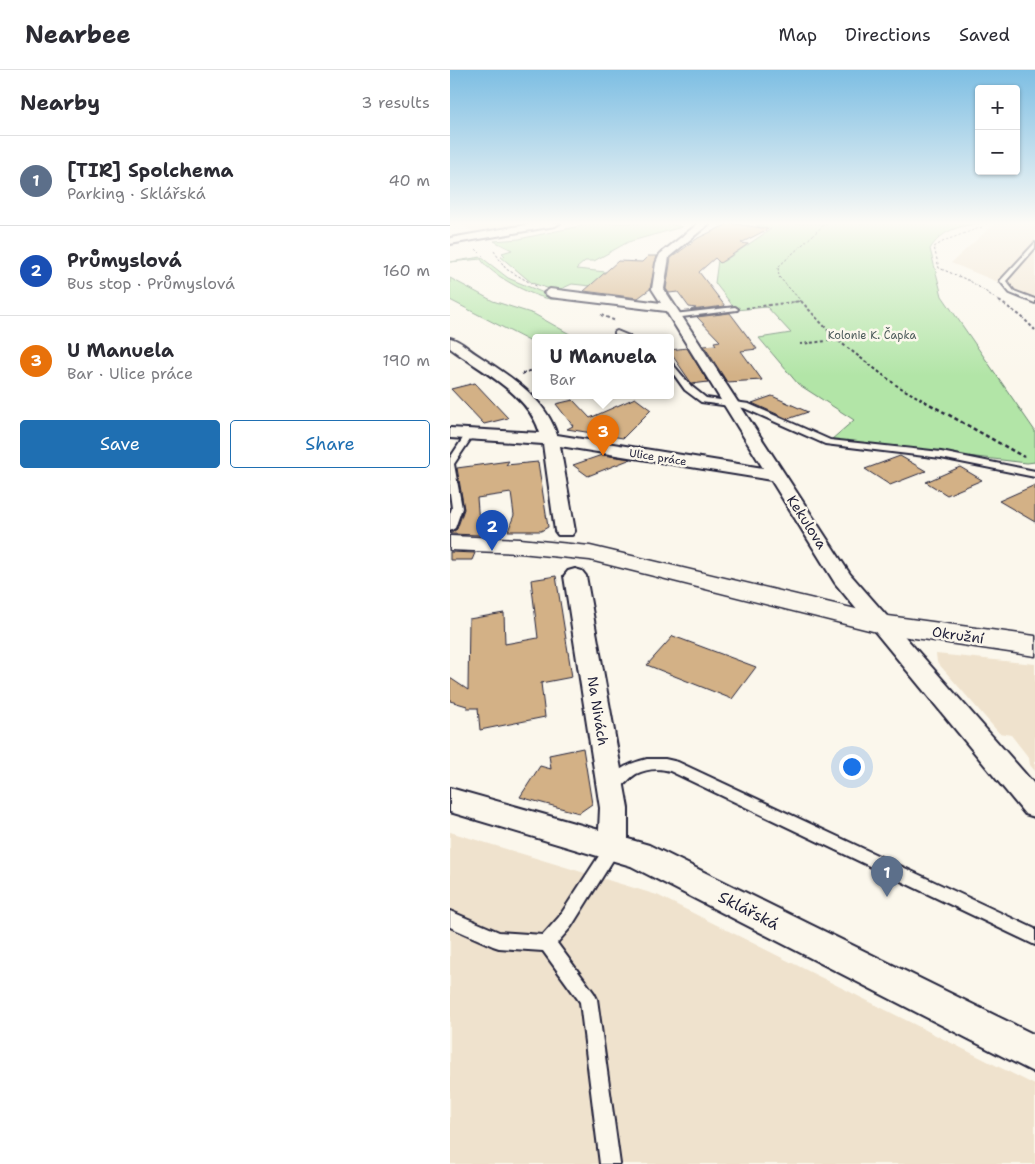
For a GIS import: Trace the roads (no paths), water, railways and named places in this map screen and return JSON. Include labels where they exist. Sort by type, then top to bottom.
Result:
[{"type":"street","name":"Kekulova","points":[[659,274],[657,287],[672,312],[842,578],[1035,805]]},
{"type":"street","points":[[550,293],[672,312]]},
{"type":"street","points":[[450,342],[525,396],[543,418],[551,439],[565,531]]},
{"type":"street","name":"Ulice práce","points":[[450,433],[551,439],[777,476]]},
{"type":"street","name":"Okružní","points":[[450,543],[520,546],[590,553],[881,624],[1035,646]]},
{"type":"street","name":"Na Nivách","points":[[576,576],[611,788],[615,821],[613,846]]},
{"type":"street","name":"Sklářská","points":[[450,800],[613,846],[666,868],[1035,1054]]},
{"type":"lane","points":[[1009,274],[1003,281],[1012,292],[1035,301]]},
{"type":"lane","points":[[672,312],[735,309]]},
{"type":"lane","points":[[674,369],[688,388],[704,400],[746,406],[828,442],[941,455],[1035,474]]},
{"type":"lane","points":[[450,528],[457,508],[450,464],[470,434]]},
{"type":"lane","points":[[611,788],[622,776],[640,767],[657,763],[673,766],[1035,937]]},
{"type":"lane","points":[[548,943],[565,922],[613,846]]},
{"type":"lane","points":[[450,919],[499,940],[548,943]]},
{"type":"lane","points":[[548,943],[588,999],[610,1164]]},
{"type":"place","name":"U Manuela","points":[[603,456]]},
{"type":"place","name":"Průmyslová","points":[[492,551]]},
{"type":"place","name":"[TIR] Spolchema","points":[[887,897]]},
{"type":"park label","name":"Kolonie K. Čapka","points":[[872,335]]}]
